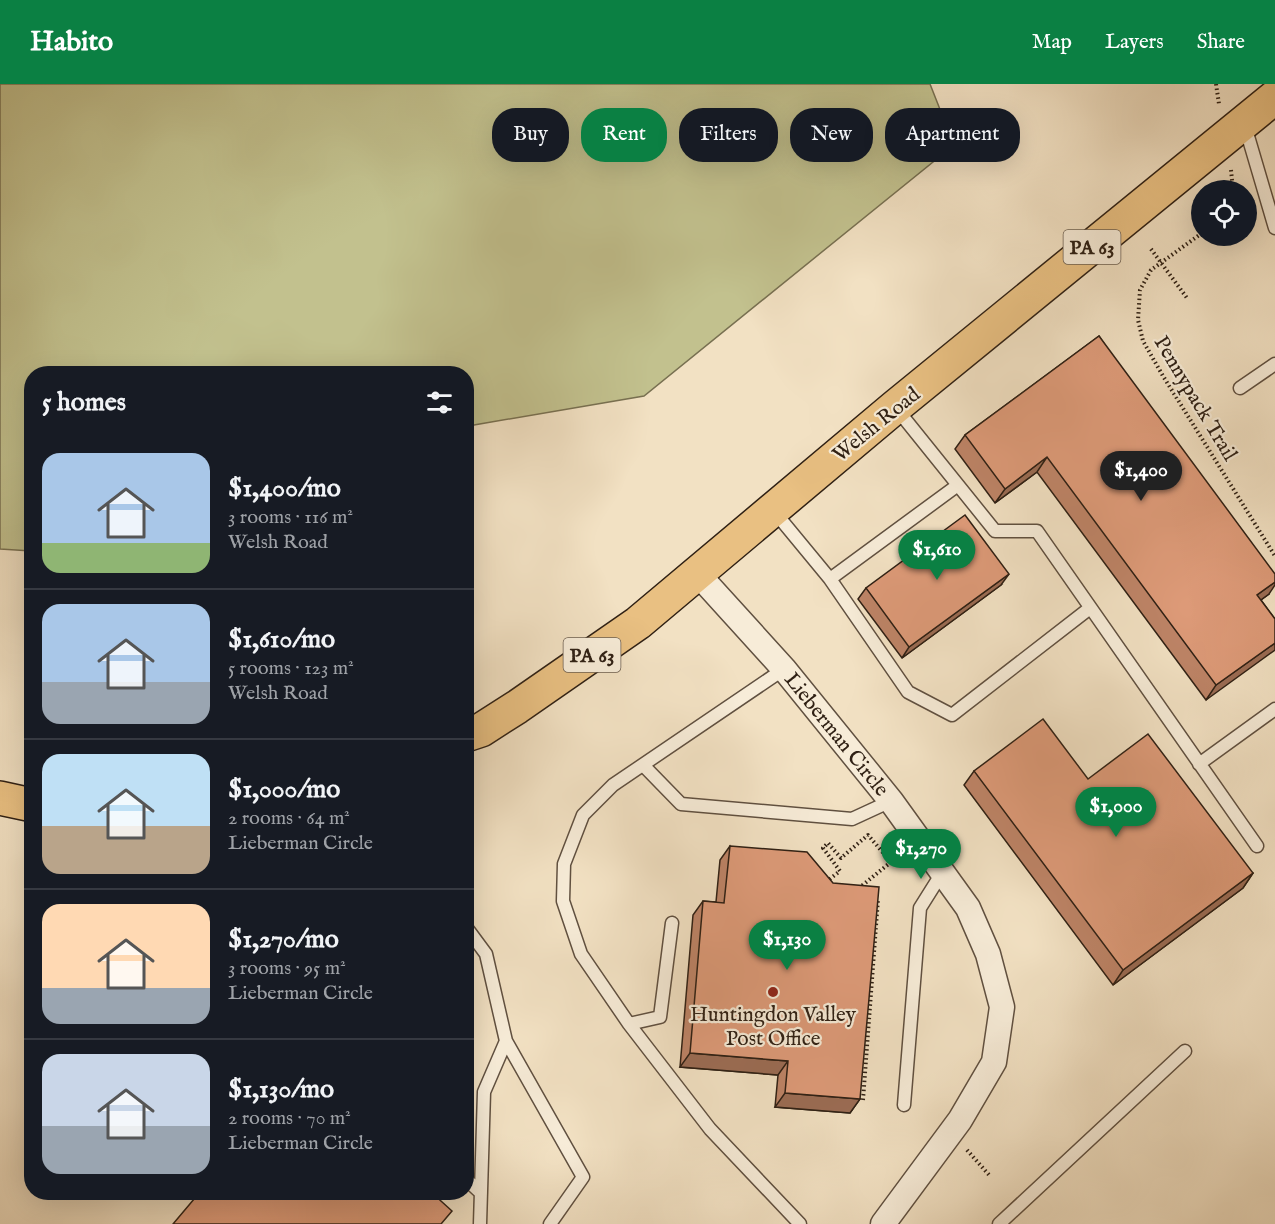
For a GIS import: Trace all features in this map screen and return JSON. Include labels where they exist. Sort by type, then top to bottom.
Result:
[{"type":"main road","name":"Welsh Road","points":[[474,731],[517,707],[638,623],[895,407],[1275,97]]},
{"type":"main road","points":[[0,798],[24,803]]},
{"type":"street","name":"Lieberman Circle","points":[[696,572],[784,669],[891,801],[968,908],[988,954],[1002,1006],[994,1062],[960,1120],[883,1224]]},
{"type":"lane","points":[[1244,122],[1275,228]]},
{"type":"lane","points":[[1240,388],[1275,364]]},
{"type":"lane","points":[[895,407],[995,531],[1037,531],[1257,846]]},
{"type":"lane","points":[[830,579],[958,485]]},
{"type":"lane","points":[[772,509],[830,579],[908,692],[952,715],[1090,608]]},
{"type":"lane","points":[[784,669],[613,784],[583,815],[564,864],[563,902],[581,954],[629,1023],[710,1129],[800,1224]]},
{"type":"lane","points":[[1199,764],[1275,709]]},
{"type":"lane","points":[[643,765],[681,804],[852,819],[891,801]]},
{"type":"lane","points":[[904,1105],[921,908],[942,873]]},
{"type":"lane","points":[[629,1023],[660,1017],[672,923]]},
{"type":"lane","points":[[474,938],[486,954],[506,1041],[583,1177],[550,1224]]},
{"type":"lane","points":[[480,1224],[484,1092],[506,1041]]},
{"type":"lane","points":[[999,1224],[1185,1052]]},
{"type":"lane","points":[[474,1186],[481,1193]]},
{"type":"path","name":"Pennypack Trail","points":[[1191,241],[1151,270],[1140,290],[1138,320],[1143,341],[1275,556]]},
{"type":"path","points":[[1151,249],[1187,298]]},
{"type":"path","points":[[821,887],[840,871],[823,848],[828,843],[841,858],[868,836],[891,862],[853,892],[861,893]]},
{"type":"path","points":[[863,1100],[878,899],[869,894]]},
{"type":"path","points":[[963,1145],[990,1176]]},
{"type":"shaded area","points":[[0,84],[930,84],[939,108],[885,108],[885,162],[933,162],[644,396],[474,425],[474,366],[24,366],[24,551],[0,549]]},
{"type":"building","points":[[1099,336],[1275,574],[1275,582],[1257,595],[1275,619],[1275,643],[1216,685],[1047,457],[1005,489],[965,435]]},
{"type":"building","points":[[965,515],[1009,574],[909,647],[866,588]]},
{"type":"building","points":[[1043,719],[1088,779],[1148,734],[1253,873],[1123,970],[974,771]]},
{"type":"building","name":"Huntingdon Valley Post Office","points":[[730,846],[807,852],[833,883],[879,887],[860,1099],[785,1093],[788,1061],[690,1053],[703,901],[724,903]]},
{"type":"building","points":[[193,1200],[440,1200],[452,1211],[441,1224],[173,1224]]},
{"type":"place","name":"Huntingdon Valley Post Office","points":[[773,992]]}]
